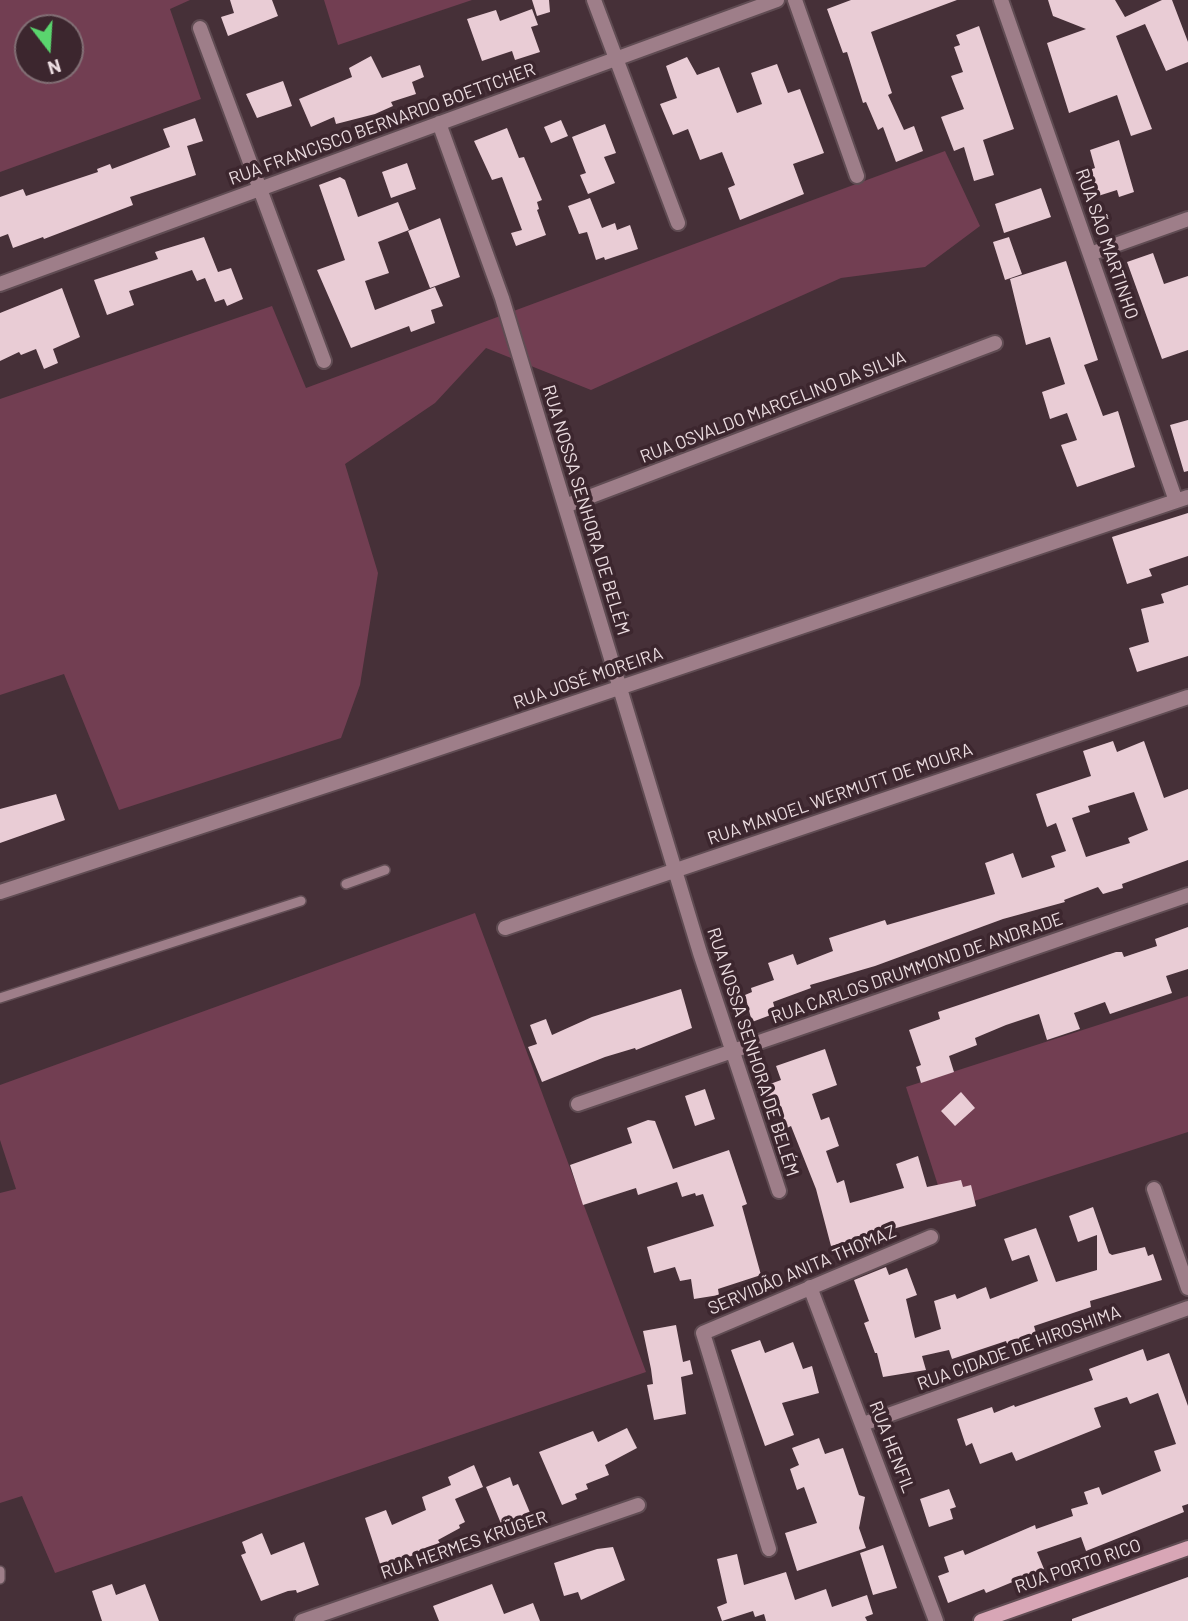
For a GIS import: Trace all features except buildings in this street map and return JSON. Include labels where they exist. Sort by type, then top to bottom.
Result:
[{"type":"main road","name":"RUA PORTO RICO","points":[[981,1621],[1188,1548]]},
{"type":"street","points":[[594,0],[678,223]]},
{"type":"street","name":"RUA FRANCISCO BERNARDO BOETTCHER","points":[[0,284],[776,0]]},
{"type":"street","points":[[795,0],[857,176]]},
{"type":"street","name":"RUA SÃO MARTINHO","points":[[1001,0],[1090,254],[1182,498]]},
{"type":"street","points":[[200,28],[324,361]]},
{"type":"street","name":"RUA NOSSA SENHORA DE BELÉM","points":[[439,123],[502,298],[675,871],[779,1191]]},
{"type":"street","points":[[1090,254],[1188,219]]},
{"type":"street","name":"RUA OSVALDO MARCELINO DA SILVA","points":[[565,506],[995,343]]},
{"type":"street","name":"RUA JOSÉ MOREIRA","points":[[0,892],[1182,498]]},
{"type":"street","name":"RUA MANOEL WERMUTT DE MOURA","points":[[505,928],[1188,697]]},
{"type":"street","name":"RUA CARLOS DRUMMOND DE ANDRADE","points":[[578,1104],[1188,895]]},
{"type":"street","points":[[1154,1189],[1188,1288]]},
{"type":"street","name":"SERVIDÃO ANITA THOMAZ","points":[[769,1549],[703,1333],[931,1237]]},
{"type":"street","name":"RUA HENFIL","points":[[810,1287],[936,1621]]},
{"type":"street","name":"RUA CIDADE DE HIROSHIMA","points":[[863,1424],[1188,1308]]},
{"type":"street","name":"RUA HERMES KRÜGER","points":[[302,1621],[638,1505]]},
{"type":"lane","points":[[346,884],[385,870]]},
{"type":"lane","points":[[0,998],[301,901]]},
{"type":"lane","points":[[0,1571],[0,1578]]},
{"type":"shaded area","points":[[0,0],[190,0],[170,9],[201,99],[0,172]]},
{"type":"shaded area","points":[[324,0],[472,0],[338,45]]},
{"type":"shaded area","points":[[945,151],[980,226],[925,267],[841,278],[591,390],[486,348],[435,403],[345,464],[378,573],[360,685],[341,738],[119,810],[64,674],[0,695],[0,399],[272,306],[306,388]]},
{"type":"shaded area","points":[[475,913],[646,1372],[55,1573],[22,1496],[0,1503],[0,1193],[16,1189],[0,1140],[0,1085]]},
{"type":"shaded area","points":[[1188,996],[1188,1132],[946,1210],[906,1087]]}]
